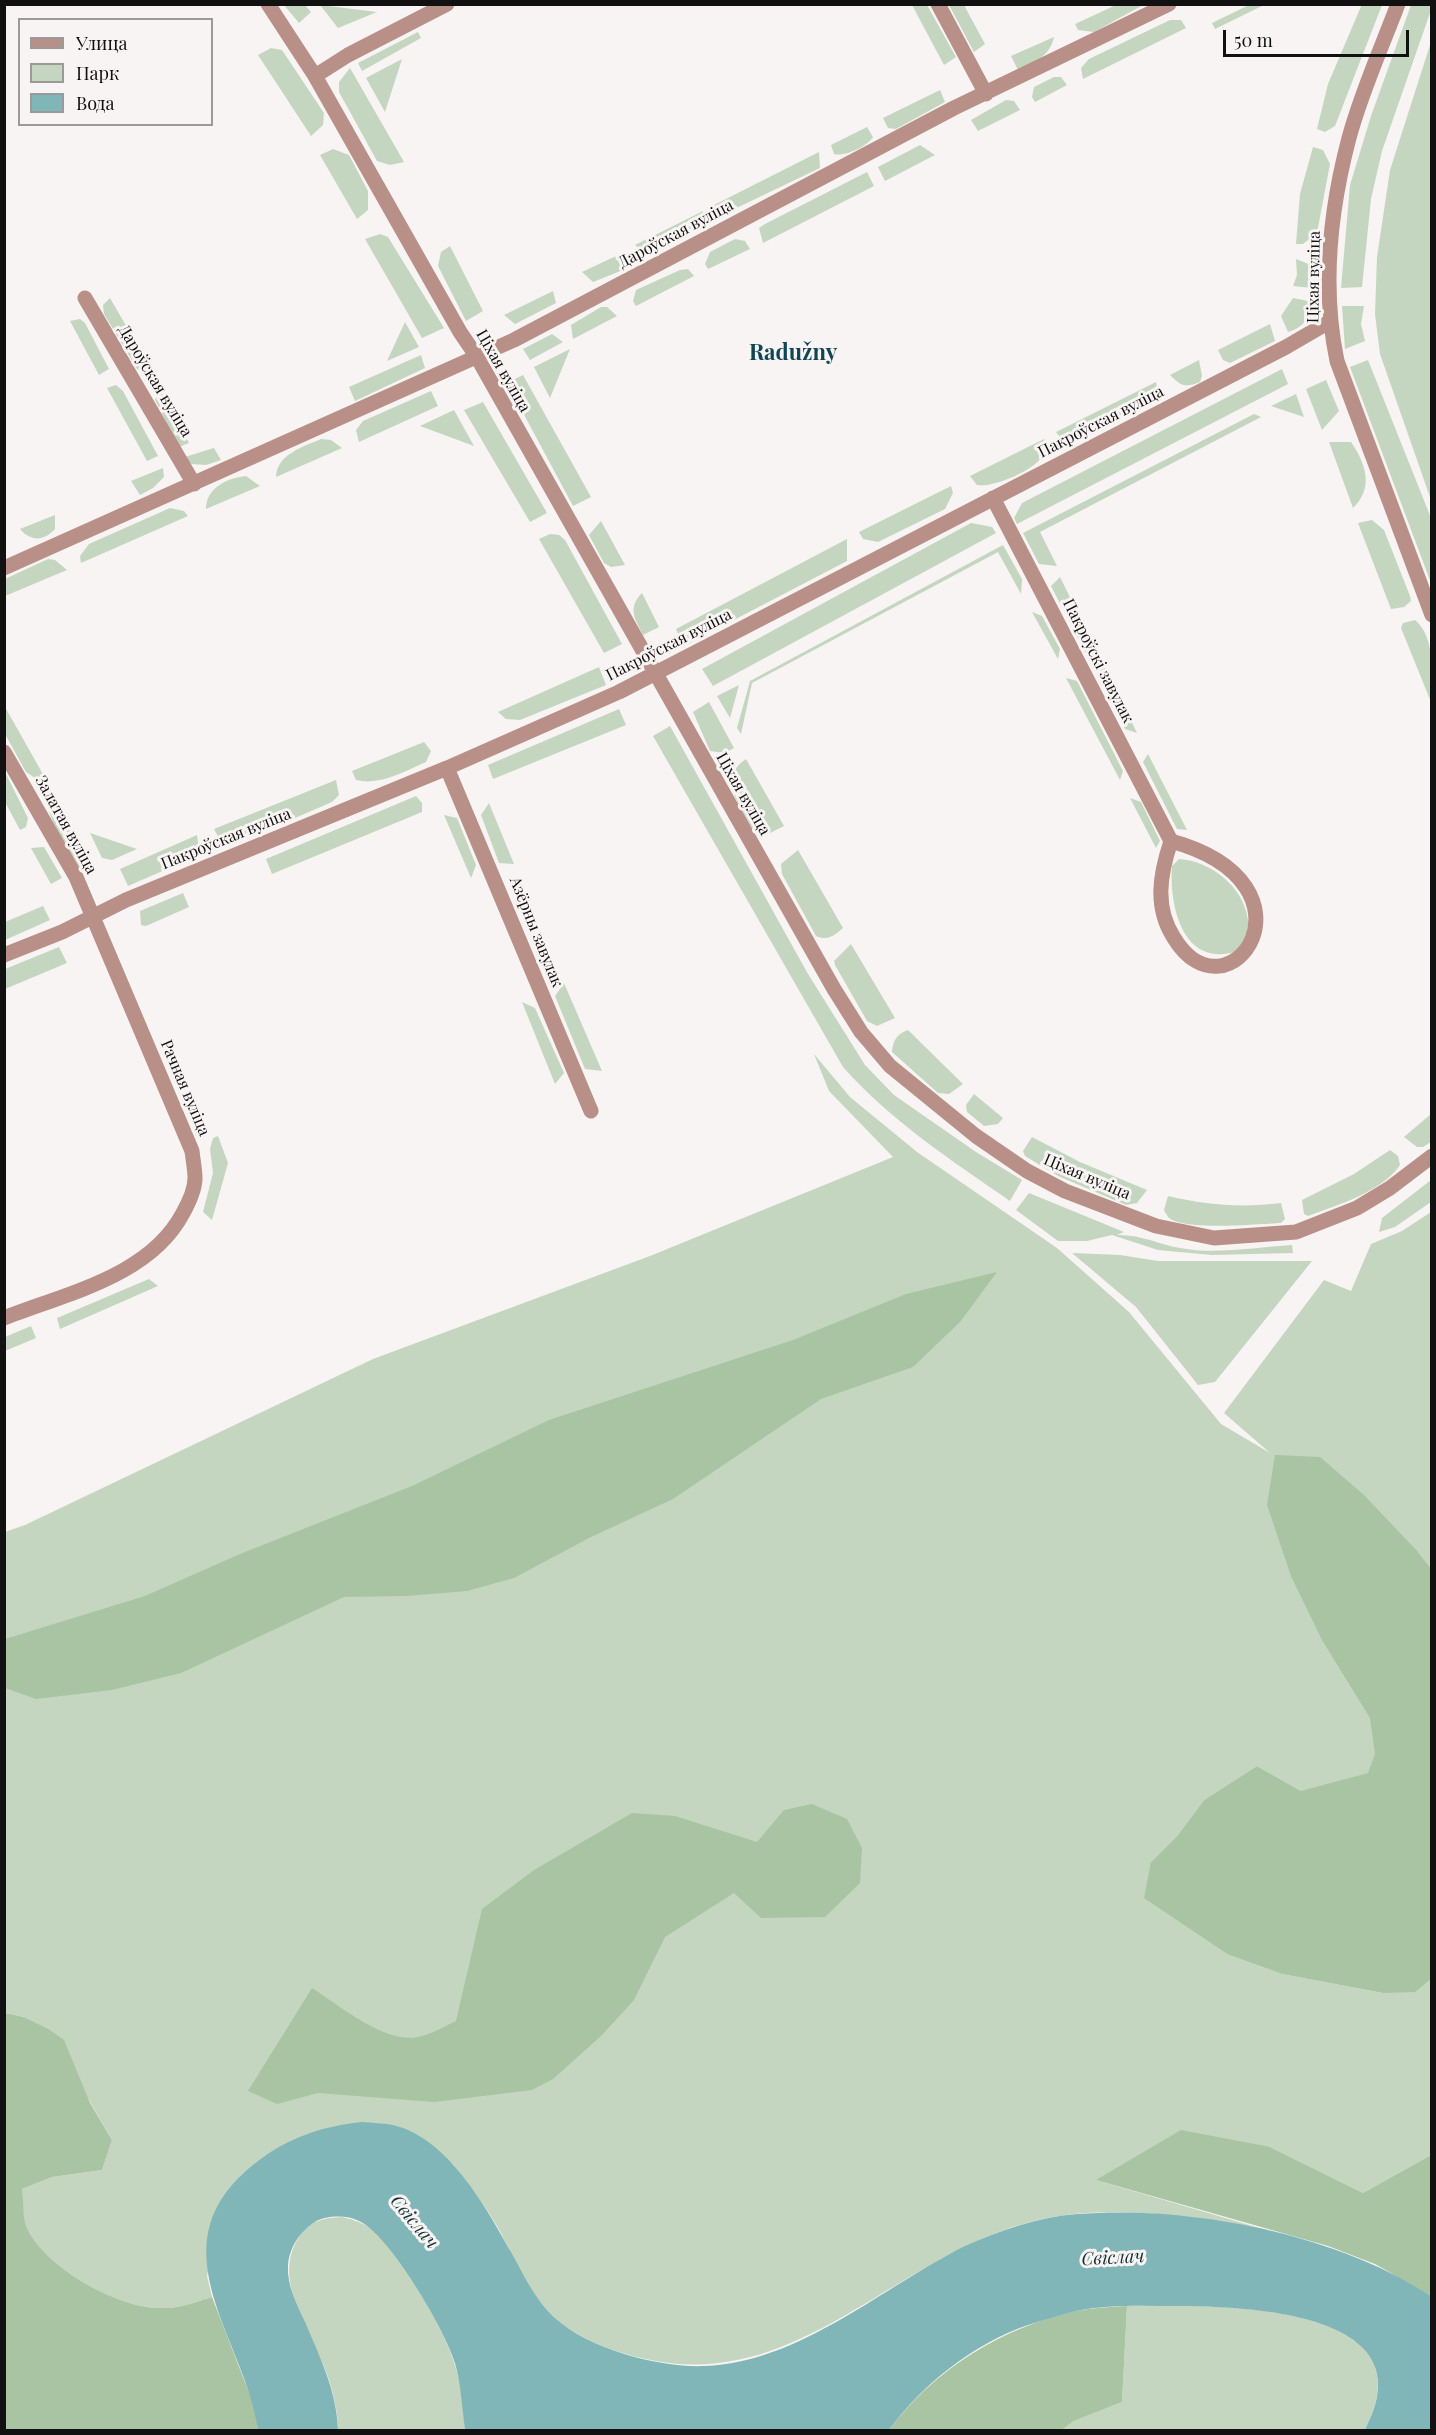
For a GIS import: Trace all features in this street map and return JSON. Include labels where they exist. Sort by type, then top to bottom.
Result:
[{"type":"street","name":"Ціхая вуліца","points":[[268,4],[315,76],[423,268],[477,357],[834,989],[861,1032],[890,1066],[925,1096],[1027,1171],[1065,1191],[1156,1226],[1214,1238],[1296,1232],[1325,1222],[1390,1188],[1431,1156]]},
{"type":"street","points":[[315,76],[348,55],[447,4]]},
{"type":"street","points":[[938,4],[986,94]]},
{"type":"street","name":"Дароўская вуліца","points":[[4,568],[477,357],[954,108],[1169,4]]},
{"type":"street","name":"Ціхая вуліца","points":[[1398,4],[1360,104],[1343,164],[1333,229],[1329,322],[1337,361],[1431,615]]},
{"type":"street","name":"Дароўская вуліца","points":[[85,297],[194,484]]},
{"type":"street","name":"Пакроўская вуліца","points":[[4,955],[134,896],[447,768],[619,692],[1286,347],[1329,322]]},
{"type":"street","name":"Пакроўскі завулак","points":[[993,498],[1171,841]]},
{"type":"street","name":"Залатая вуліца","points":[[4,752],[76,877],[94,916]]},
{"type":"street","name":"Азёрны завулак","points":[[447,768],[591,1111]]},
{"type":"street","points":[[1171,841],[1197,848],[1224,864],[1248,890],[1257,911],[1255,935],[1246,951],[1231,962],[1219,966],[1202,964],[1188,956],[1170,931],[1164,917],[1160,887],[1162,868],[1171,841]]},
{"type":"street","name":"Рачная вуліца","points":[[4,1318],[119,1273],[142,1261],[162,1245],[174,1230],[187,1206],[195,1180],[192,1151],[94,916]]},
{"type":"green space","points":[[1362,4],[1382,5],[1335,126],[1325,132],[1317,129],[1328,84]]},
{"type":"green space","points":[[284,5],[305,5],[311,12],[299,23]]},
{"type":"green space","points":[[320,5],[377,12],[338,28]]},
{"type":"green space","points":[[912,5],[927,5],[956,57],[944,65]]},
{"type":"green space","points":[[949,5],[964,5],[985,44],[974,52]]},
{"type":"green space","points":[[1116,5],[1143,5],[1094,32],[1078,30],[1075,24]]},
{"type":"green space","points":[[1249,5],[1264,5],[1215,29],[1212,23]]},
{"type":"green space","points":[[1411,5],[1431,5],[1431,10],[1382,151],[1371,199],[1362,287],[1341,288],[1350,185],[1371,116]]},
{"type":"green space","points":[[1170,20],[1181,20],[1186,28],[1083,79],[1081,68],[1089,59]]},
{"type":"green space","points":[[418,32],[421,38],[362,71],[358,63]]},
{"type":"green space","points":[[1054,37],[1045,54],[1018,70],[1011,56]]},
{"type":"green space","points":[[1431,42],[1431,500],[1380,354],[1375,314],[1377,257],[1390,170]]},
{"type":"green space","points":[[271,48],[282,50],[324,113],[323,125],[311,136],[258,55]]},
{"type":"green space","points":[[402,59],[385,112],[366,78]]},
{"type":"green space","points":[[350,68],[404,162],[390,165],[377,161],[339,92],[339,82]]},
{"type":"green space","points":[[1054,77],[1061,77],[1067,85],[1035,102],[1032,97],[1034,87]]},
{"type":"green space","points":[[940,90],[945,102],[896,129],[888,128],[883,118]]},
{"type":"green space","points":[[1006,100],[1014,101],[1020,110],[978,131],[971,120]]},
{"type":"green space","points":[[867,127],[873,137],[866,144],[850,152],[834,154],[831,145]]},
{"type":"green space","points":[[920,145],[935,155],[885,181],[878,167]]},
{"type":"green space","points":[[1313,147],[1323,150],[1330,164],[1317,233],[1303,244],[1296,244],[1300,194]]},
{"type":"green space","points":[[333,149],[349,155],[368,191],[368,210],[357,219],[320,155]]},
{"type":"green space","points":[[819,152],[820,168],[726,213],[714,205]]},
{"type":"green space","points":[[867,172],[874,186],[763,243],[759,228]]},
{"type":"green space","points":[[703,211],[699,229],[646,255],[635,245]]},
{"type":"green space","points":[[380,234],[388,237],[444,328],[422,338],[365,239]]},
{"type":"green space","points":[[735,239],[745,241],[750,249],[708,269],[705,264],[710,252]]},
{"type":"green space","points":[[450,246],[483,311],[466,321],[438,266],[441,252]]},
{"type":"green space","points":[[616,256],[623,270],[593,282],[582,272]]},
{"type":"green space","points":[[1296,259],[1311,265],[1314,271],[1312,288],[1293,286],[1297,275]]},
{"type":"green space","points":[[688,269],[694,276],[636,306],[633,301],[636,290],[680,270]]},
{"type":"green space","points":[[553,291],[556,303],[515,324],[504,315]]},
{"type":"green space","points":[[110,298],[153,372],[137,369],[104,314],[103,305]]},
{"type":"green space","points":[[1293,298],[1313,302],[1305,321],[1298,328],[1288,332],[1281,316]]},
{"type":"green space","points":[[1342,306],[1364,306],[1361,324],[1365,341],[1345,349]]},
{"type":"green space","points":[[601,307],[607,307],[617,316],[573,339],[571,325]]},
{"type":"green space","points":[[80,319],[85,323],[109,369],[99,375],[70,321]]},
{"type":"green space","points":[[405,322],[419,347],[387,361]]},
{"type":"green space","points":[[1270,324],[1275,341],[1230,363],[1223,360],[1218,350]]},
{"type":"green space","points":[[552,334],[563,342],[530,360],[523,349]]},
{"type":"green space","points":[[570,349],[550,398],[534,367]]},
{"type":"green space","points":[[421,355],[425,368],[355,401],[349,387]]},
{"type":"green space","points":[[1199,360],[1202,376],[1200,382],[1184,385],[1170,375]]},
{"type":"green space","points":[[1368,360],[1431,518],[1431,583],[1350,367]]},
{"type":"green space","points":[[1282,369],[1288,384],[1017,524],[1014,518],[1022,503]]},
{"type":"green space","points":[[523,375],[591,497],[573,506],[507,383]]},
{"type":"green space","points":[[1326,380],[1339,411],[1322,430],[1306,389]]},
{"type":"green space","points":[[1156,382],[1158,394],[1153,403],[1076,442],[1064,440],[1056,432]]},
{"type":"green space","points":[[116,385],[123,391],[158,456],[147,461],[107,388]]},
{"type":"green space","points":[[160,389],[189,443],[179,447],[155,400]]},
{"type":"green space","points":[[431,391],[438,406],[359,442],[356,430],[363,421]]},
{"type":"green space","points":[[1296,394],[1304,417],[1271,406]]},
{"type":"green space","points":[[483,402],[547,513],[530,522],[464,410]]},
{"type":"green space","points":[[454,410],[474,446],[420,426]]},
{"type":"green space","points":[[1254,414],[1261,417],[1040,532],[1057,566],[1039,564],[1023,533]]},
{"type":"green space","points":[[321,439],[331,440],[342,448],[276,477],[277,469],[286,457],[299,448]]},
{"type":"green space","points":[[1044,439],[1045,446],[1041,458],[1021,473],[984,485],[977,485],[970,476]]},
{"type":"green space","points":[[1329,442],[1351,442],[1364,467],[1366,484],[1364,492],[1353,508]]},
{"type":"green space","points":[[214,448],[221,460],[206,465],[191,464],[185,457]]},
{"type":"green space","points":[[163,468],[164,477],[153,488],[140,495],[131,481]]},
{"type":"green space","points":[[246,476],[260,486],[206,509],[210,495],[219,485]]},
{"type":"green space","points":[[951,486],[953,493],[945,509],[878,542],[863,539],[859,532]]},
{"type":"green space","points":[[170,508],[184,511],[188,516],[81,563],[80,556],[89,544]]},
{"type":"green space","points":[[55,515],[55,529],[42,538],[33,538],[20,529]]},
{"type":"green space","points":[[1372,520],[1384,530],[1410,596],[1411,601],[1404,607],[1391,609],[1358,523]]},
{"type":"green space","points":[[601,521],[625,565],[611,567],[604,563],[589,535]]},
{"type":"green space","points":[[971,523],[992,527],[996,533],[713,686],[702,669]]},
{"type":"green space","points":[[550,534],[559,535],[565,540],[622,644],[604,653],[539,539]]},
{"type":"green space","points":[[847,539],[847,561],[684,646],[676,629]]},
{"type":"green space","points":[[1003,545],[1022,579],[1021,594],[998,552],[752,683],[741,734],[737,728],[750,681]]},
{"type":"green space","points":[[48,559],[55,560],[67,570],[5,596],[5,579]]},
{"type":"green space","points":[[1060,577],[1108,674],[1096,673],[1051,586]]},
{"type":"green space","points":[[642,593],[659,627],[643,635],[634,614],[637,598]]},
{"type":"green space","points":[[1032,612],[1042,616],[1060,649],[1058,659]]},
{"type":"green space","points":[[1415,620],[1422,627],[1430,647],[1431,702],[1401,628],[1403,623]]},
{"type":"green space","points":[[599,667],[606,685],[520,720],[506,719],[498,712]]},
{"type":"green space","points":[[1066,678],[1077,681],[1123,771],[1120,780]]},
{"type":"green space","points":[[739,685],[730,718],[717,696]]},
{"type":"green space","points":[[1118,694],[1137,733],[1125,729],[1112,702]]},
{"type":"green space","points":[[709,702],[734,748],[725,753],[710,751],[693,712]]},
{"type":"green space","points":[[4,707],[44,776],[35,778],[26,772],[5,734]]},
{"type":"green space","points":[[619,709],[626,725],[493,779],[488,765]]},
{"type":"green space","points":[[670,726],[808,974],[865,1065],[894,1095],[976,1152],[1022,1180],[1010,1201],[901,1122],[843,1067],[653,736]]},
{"type":"green space","points":[[424,742],[431,751],[426,762],[383,779],[356,780],[352,771]]},
{"type":"green space","points":[[1148,754],[1187,830],[1177,829],[1143,762]]},
{"type":"green space","points":[[746,759],[784,826],[770,833],[753,830],[734,793],[733,775],[737,767]]},
{"type":"green space","points":[[5,772],[28,818],[26,827],[20,830],[5,802]]},
{"type":"green space","points":[[336,780],[339,795],[332,802],[237,843],[223,841],[214,829]]},
{"type":"green space","points":[[51,788],[92,863],[80,869],[51,817],[48,796]]},
{"type":"green space","points":[[416,796],[422,803],[422,812],[272,874],[266,859]]},
{"type":"green space","points":[[1130,798],[1141,802],[1160,841],[1156,848]]},
{"type":"green space","points":[[489,803],[514,864],[499,863],[481,815]]},
{"type":"green space","points":[[444,815],[457,818],[476,865],[471,878]]},
{"type":"green space","points":[[90,833],[137,849],[112,860],[102,858]]},
{"type":"green space","points":[[197,835],[199,849],[190,859],[128,886],[120,869]]},
{"type":"green space","points":[[44,847],[62,878],[51,884],[31,848]]},
{"type":"green space","points":[[798,850],[843,928],[830,937],[816,936],[782,874],[781,864]]},
{"type":"green space","points":[[1179,859],[1214,870],[1233,887],[1240,897],[1245,908],[1248,928],[1237,951],[1219,954],[1204,951],[1192,943],[1183,930],[1173,899],[1172,882],[1172,866]]},
{"type":"green space","points":[[183,893],[189,907],[146,926],[141,925],[140,911]]},
{"type":"green space","points":[[43,906],[50,920],[5,940],[5,922]]},
{"type":"green space","points":[[851,944],[895,1018],[877,1026],[867,1021],[834,961]]},
{"type":"green space","points":[[59,947],[67,963],[5,989],[5,969]]},
{"type":"green space","points":[[564,983],[602,1071],[585,1069],[555,996]]},
{"type":"green space","points":[[522,1002],[535,1008],[564,1073],[555,1084]]},
{"type":"green space","points":[[908,1030],[963,1084],[949,1094],[938,1093],[892,1052],[896,1038]]},
{"type":"green space","points":[[814,1054],[850,1097],[917,1152],[1057,1248],[1129,1312],[1221,1424],[1270,1453],[1224,1413],[1324,1280],[1351,1291],[1371,1244],[1402,1231],[1431,1212],[1431,2155],[1363,2193],[1270,2147],[1096,2180],[1273,2232],[1148,2213],[1085,2213],[1023,2224],[975,2242],[929,2265],[840,2318],[796,2341],[749,2357],[699,2364],[646,2359],[617,2351],[588,2340],[558,2321],[537,2297],[492,2218],[453,2164],[266,2155],[242,2175],[221,2201],[207,2276],[212,2297],[179,2307],[158,2308],[123,2301],[84,2283],[50,2258],[37,2244],[26,2226],[23,2210],[22,2189],[52,2177],[102,2170],[112,2140],[47,2028],[24,2017],[5,2013],[5,1532],[25,1525],[373,1359],[650,1256],[893,1157],[829,1091]],"holes":[[[1257,1766],[1301,1791],[1383,1993],[1282,1974],[1229,1955],[1151,1862],[1177,1836],[1204,1800]]]},
{"type":"green space","points":[[974,1094],[1003,1118],[998,1124],[984,1126],[967,1112],[966,1105]]},
{"type":"green space","points":[[1431,1114],[1431,1142],[1423,1147],[1417,1147],[1404,1137]]},
{"type":"green space","points":[[218,1136],[228,1163],[212,1220],[203,1212],[213,1173],[210,1149],[213,1138]]},
{"type":"green space","points":[[1032,1137],[1080,1162],[1147,1190],[1137,1203],[1126,1205],[1058,1176],[1025,1156],[1023,1151]]},
{"type":"green space","points":[[1390,1150],[1398,1156],[1400,1165],[1382,1183],[1345,1202],[1308,1216],[1304,1214],[1302,1200],[1354,1174]]},
{"type":"green space","points":[[1431,1180],[1431,1202],[1395,1227],[1379,1232],[1382,1218]]},
{"type":"green space","points":[[1029,1193],[1124,1232],[1117,1235],[1141,1238],[1180,1248],[1208,1251],[1292,1245],[1293,1253],[1212,1255],[1158,1250],[1112,1235],[1087,1241],[1058,1241],[1016,1210]]},
{"type":"green space","points":[[1168,1196],[1224,1205],[1281,1203],[1285,1219],[1281,1223],[1206,1226],[1178,1222],[1169,1218],[1164,1211]]},
{"type":"green space","points":[[1072,1253],[1120,1255],[1158,1261],[1312,1261],[1215,1382],[1198,1385],[1136,1307]]},
{"type":"green space","points":[[997,1272],[960,1322],[913,1367],[821,1399],[673,1499],[589,1538],[514,1578],[467,1591],[406,1596],[344,1597],[181,1673],[112,1690],[36,1699],[5,1688],[5,1639],[145,1596],[240,1554],[412,1486],[549,1420],[793,1340],[906,1294]]},
{"type":"green space","points":[[149,1279],[158,1286],[60,1329],[57,1318]]},
{"type":"green space","points":[[31,1326],[36,1338],[5,1351],[5,1337]]},
{"type":"green space","points":[[1275,1455],[1320,1457],[1364,1495],[1431,1569],[1432,1978],[1415,1992],[1383,1993],[1282,1974],[1229,1955],[1144,1898],[1151,1862],[1177,1836],[1204,1800],[1257,1766],[1301,1791],[1368,1773],[1375,1754],[1370,1718],[1322,1640],[1291,1576],[1267,1505]]},
{"type":"green space","points":[[812,1804],[847,1819],[862,1848],[860,1883],[825,1917],[761,1918],[734,1893],[665,1937],[634,2000],[601,2036],[553,2079],[532,2090],[434,2102],[318,2093],[277,2104],[248,2091],[312,1988],[350,2014],[394,2036],[409,2038],[422,2036],[456,2021],[482,1909],[534,1870],[632,1813],[675,1816],[757,1842],[784,1810]]},
{"type":"green space","points":[[5,2013],[24,2017],[47,2028],[64,2040],[90,2103],[112,2140],[102,2170],[52,2177],[22,2189],[24,2216],[28,2230],[37,2244],[66,2271],[103,2293],[123,2301],[141,2306],[172,2308],[212,2297],[255,2408],[258,2430],[5,2430]]},
{"type":"green space","points":[[1181,2130],[1270,2147],[1363,2193],[1431,2155],[1431,2296],[1375,2264],[1328,2246],[1096,2180]]},
{"type":"green space","points":[[342,2217],[359,2222],[375,2232],[396,2256],[420,2292],[441,2331],[454,2362],[460,2387],[465,2430],[338,2430],[329,2380],[298,2309],[289,2273],[291,2255],[299,2237],[307,2227],[317,2221]]},
{"type":"green space","points":[[1127,2306],[1205,2306],[1253,2310],[1300,2317],[1340,2331],[1368,2354],[1378,2386],[1365,2430],[1062,2430],[1074,2421],[1122,2402]]},
{"type":"green space","points":[[1127,2306],[1122,2402],[1074,2421],[1062,2430],[889,2430],[927,2388],[972,2354],[996,2340],[1048,2318],[1095,2308]]},
{"type":"water","name":"Свіслач","points":[[362,2122],[393,2125],[413,2132],[448,2159],[477,2195],[532,2289],[547,2310],[578,2335],[620,2353],[686,2366],[740,2362],[774,2352],[807,2337],[965,2246],[1006,2230],[1034,2221],[1077,2214],[1121,2212],[1167,2214],[1261,2228],[1307,2240],[1393,2274],[1431,2296],[1431,2430],[1365,2430],[1378,2391],[1373,2361],[1353,2340],[1323,2324],[1248,2309],[1141,2306],[1102,2307],[1076,2311],[1008,2333],[969,2354],[951,2367],[917,2397],[889,2430],[465,2430],[455,2363],[440,2329],[415,2285],[386,2244],[372,2230],[354,2219],[337,2217],[315,2222],[305,2230],[293,2247],[288,2266],[293,2295],[331,2388],[338,2430],[258,2430],[250,2397],[214,2297],[207,2264],[208,2232],[221,2200],[247,2170],[260,2160],[287,2143],[315,2131]]},
{"type":"district","name":"Radužny","points":[[793,353]]}]
